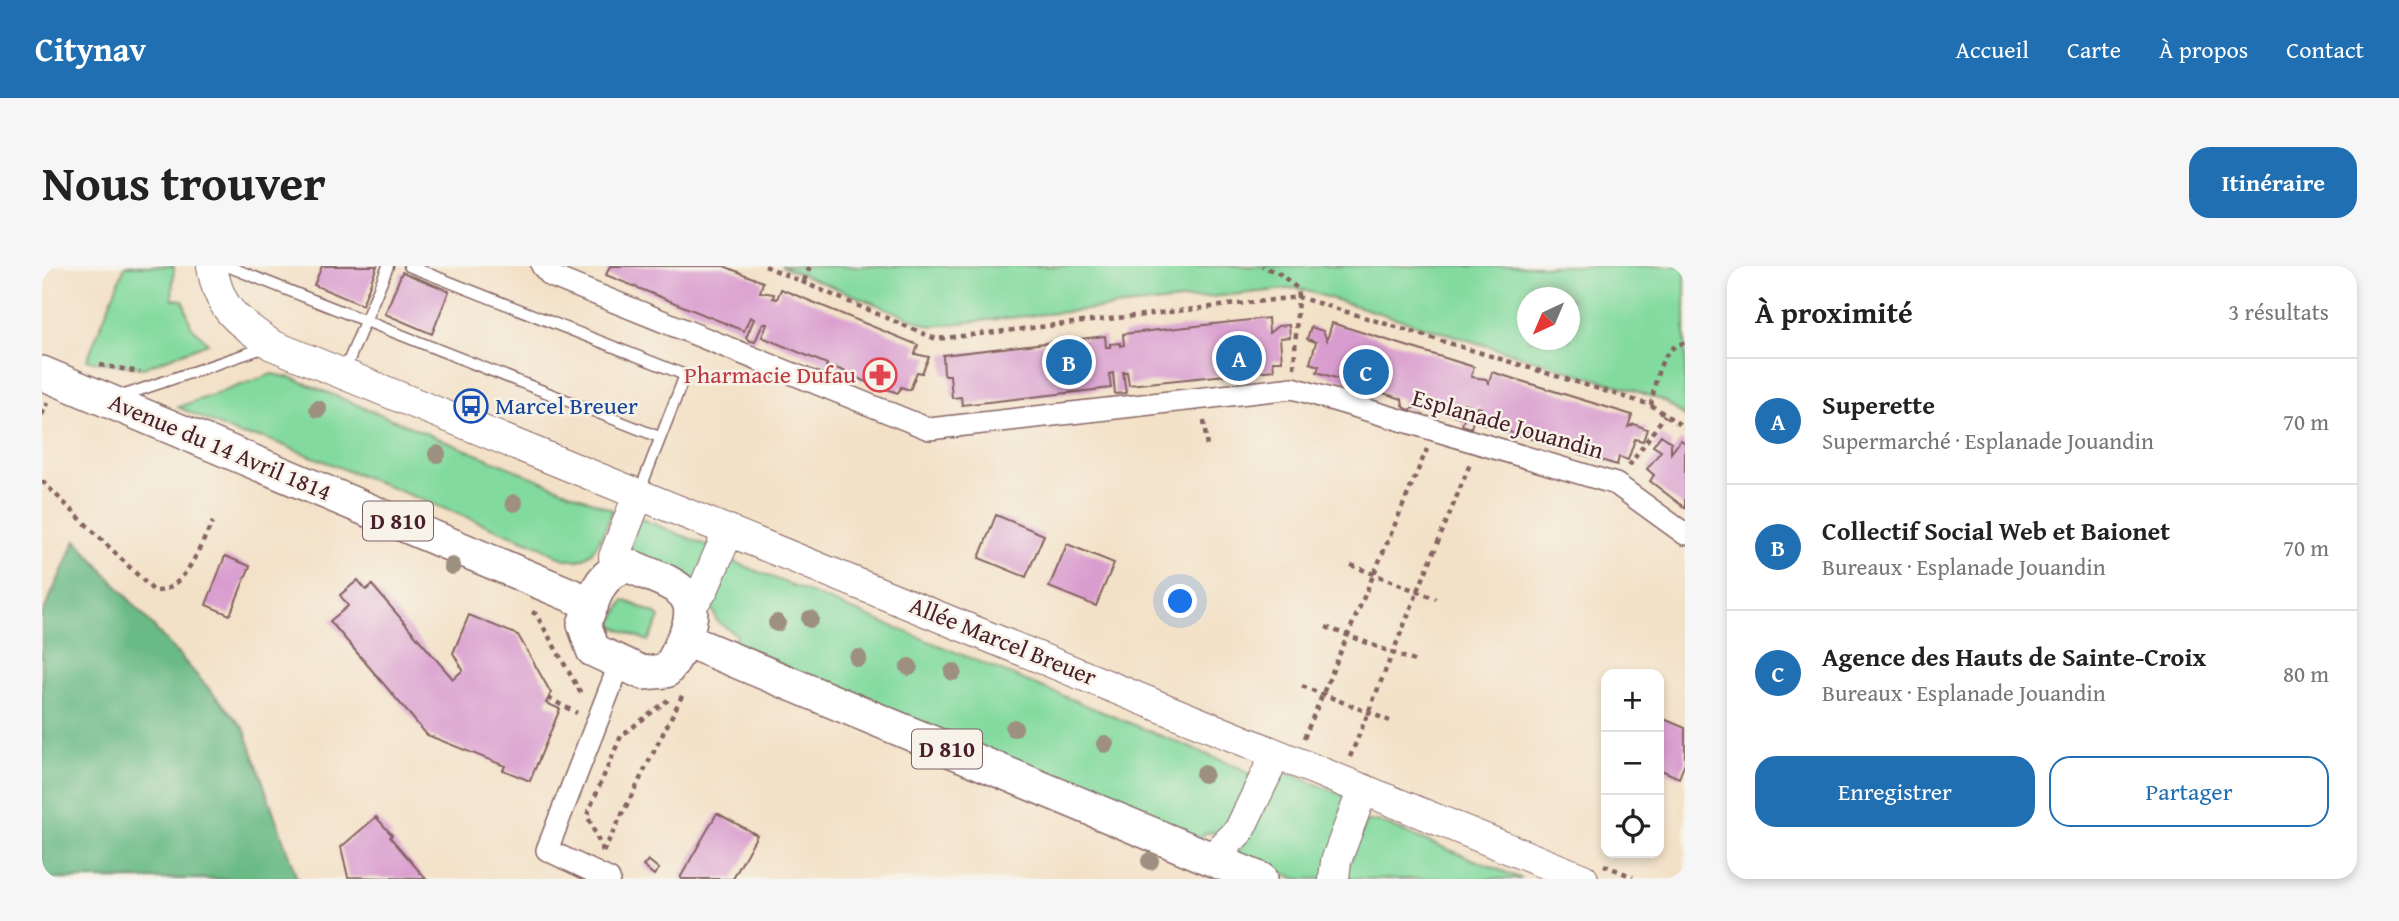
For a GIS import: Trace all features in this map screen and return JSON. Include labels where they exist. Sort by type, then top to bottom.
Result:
[{"type":"main road","name":"Avenue du 14 Avril 1814","points":[[42,373],[592,604]]},
{"type":"main road","points":[[631,566],[681,589],[692,603],[693,616],[674,662],[666,671],[643,673],[593,650],[584,624],[602,579],[615,568],[631,566]]},
{"type":"main road","name":"D 810","points":[[683,639],[1260,879]]},
{"type":"street","name":"Allée Marcel Breuer","points":[[212,266],[216,290],[228,314],[272,345],[1583,879]]},
{"type":"street","name":"Esplanade Jouandin","points":[[542,266],[551,276],[929,429],[1293,388],[1616,484],[1685,534]]},
{"type":"street","points":[[615,568],[614,557],[639,493]]},
{"type":"street","points":[[692,603],[703,590],[729,530]]},
{"type":"street","points":[[601,875],[547,850],[620,663]]},
{"type":"street","points":[[1210,859],[1239,831],[1285,757]]},
{"type":"street","points":[[1334,879],[1351,784]]},
{"type":"lane","points":[[227,266],[659,437]]},
{"type":"lane","points":[[343,374],[387,266]]},
{"type":"lane","points":[[409,266],[685,375],[639,493]]},
{"type":"lane","points":[[110,400],[272,345]]},
{"type":"path","points":[[765,266],[936,339],[1298,297],[1651,405],[1685,428]]},
{"type":"path","points":[[804,281],[810,266]]},
{"type":"path","points":[[1262,266],[1280,274],[1297,288],[1293,388]]},
{"type":"path","points":[[1651,405],[1658,369],[1666,356],[1679,344],[1685,343]]},
{"type":"path","points":[[1616,484],[1665,415]]},
{"type":"path","points":[[1285,757],[1323,694],[1435,430]]},
{"type":"path","points":[[1351,784],[1368,713],[1478,443]]},
{"type":"path","points":[[42,481],[154,591],[164,592],[177,584],[213,522]]},
{"type":"path","points":[[1351,565],[1436,599]]},
{"type":"path","points":[[524,609],[536,614],[586,701],[603,707]]},
{"type":"path","points":[[1326,627],[1414,661]]},
{"type":"path","points":[[601,875],[603,851],[688,685],[621,736],[587,815],[603,851]]},
{"type":"path","points":[[1302,686],[1390,722]]},
{"type":"path","points":[[548,698],[581,715]]},
{"type":"green space","points":[[125,266],[174,266],[172,299],[183,300],[191,326],[208,343],[143,368],[87,360]]},
{"type":"green space","points":[[781,266],[1685,266],[1685,417],[1664,401],[1639,392],[1297,288],[930,326]]},
{"type":"green space","points":[[272,374],[292,378],[613,510],[601,537],[588,555],[580,560],[570,560],[265,438],[240,435],[178,407]]},
{"type":"green space","points":[[639,518],[711,547],[697,582],[628,554]]},
{"type":"green space","points":[[76,540],[244,728],[297,879],[42,879],[42,615]]},
{"type":"green space","points":[[732,561],[1240,768],[1250,774],[1250,781],[1222,832],[1204,833],[1201,839],[791,669],[734,642],[737,635],[717,621],[712,607]]},
{"type":"green space","points":[[624,600],[660,618],[648,641],[614,627],[612,623]]},
{"type":"green space","points":[[1281,770],[1348,797],[1326,879],[1297,879],[1237,854]]},
{"type":"green space","points":[[1377,821],[1522,879],[1347,879],[1348,867],[1366,822]]},
{"type":"building","points":[[322,266],[377,266],[362,305],[314,285]]},
{"type":"building","points":[[610,266],[724,266],[763,282],[760,292],[774,294],[773,298],[777,299],[781,289],[918,345],[915,354],[929,357],[922,373],[917,372],[910,390],[901,387],[898,393],[845,374],[846,372],[836,368],[835,370],[826,366],[827,364],[762,337],[767,324],[763,323],[755,342],[751,341],[746,338],[754,319],[750,317],[744,331],[606,275]]},
{"type":"building","points":[[402,272],[449,291],[432,334],[385,314]]},
{"type":"building","points":[[1268,318],[1269,333],[1278,326],[1289,325],[1290,337],[1280,338],[1282,361],[1273,361],[1274,370],[1129,385],[1127,372],[1123,372],[1126,393],[1115,394],[1113,373],[1109,374],[1111,388],[962,405],[961,397],[952,398],[950,375],[944,375],[943,355],[1105,336],[1106,347],[1120,343],[1120,346],[1124,345],[1123,334]]},
{"type":"building","points":[[1332,323],[1474,367],[1471,377],[1486,379],[1489,383],[1492,372],[1632,415],[1628,427],[1634,424],[1647,429],[1643,441],[1635,439],[1628,460],[1619,457],[1617,465],[1477,422],[1481,408],[1477,407],[1471,428],[1462,425],[1468,405],[1464,403],[1460,417],[1420,405],[1409,410],[1403,406],[1402,399],[1317,372],[1319,366],[1310,363],[1316,342],[1307,339],[1311,327],[1323,331],[1327,340]]},
{"type":"building","points":[[1661,435],[1671,442],[1671,453],[1681,440],[1685,443],[1685,508],[1650,481],[1654,475],[1647,469],[1661,451],[1653,446]]},
{"type":"building","points":[[996,515],[1044,535],[1026,577],[979,558]]},
{"type":"building","points":[[1067,544],[1114,563],[1096,606],[1049,587]]},
{"type":"building","points":[[225,556],[250,566],[230,615],[206,605]]},
{"type":"building","points":[[358,580],[366,590],[372,585],[453,679],[463,670],[453,653],[469,615],[518,635],[551,693],[546,703],[560,709],[530,781],[503,770],[505,766],[427,735],[330,621],[348,606],[340,595]]},
{"type":"building","points":[[1664,719],[1685,728],[1685,763],[1679,778],[1664,771]]},
{"type":"building","points":[[717,813],[757,835],[733,879],[680,878]]},
{"type":"building","points":[[376,817],[426,879],[348,877],[341,847]]},
{"type":"building","points":[[648,860],[659,869],[654,875],[643,866]]},
{"type":"place","name":"Superette","points":[[1239,358]]},
{"type":"place","name":"Collectif Social Web et Baionet","points":[[1069,362]]},
{"type":"place","name":"Agence des Hauts de Sainte-Croix","points":[[1366,372]]},
{"type":"place","name":"Pharmacie Dufau","points":[[880,375]]},
{"type":"place","name":"Marcel Breuer","points":[[471,406]]}]
